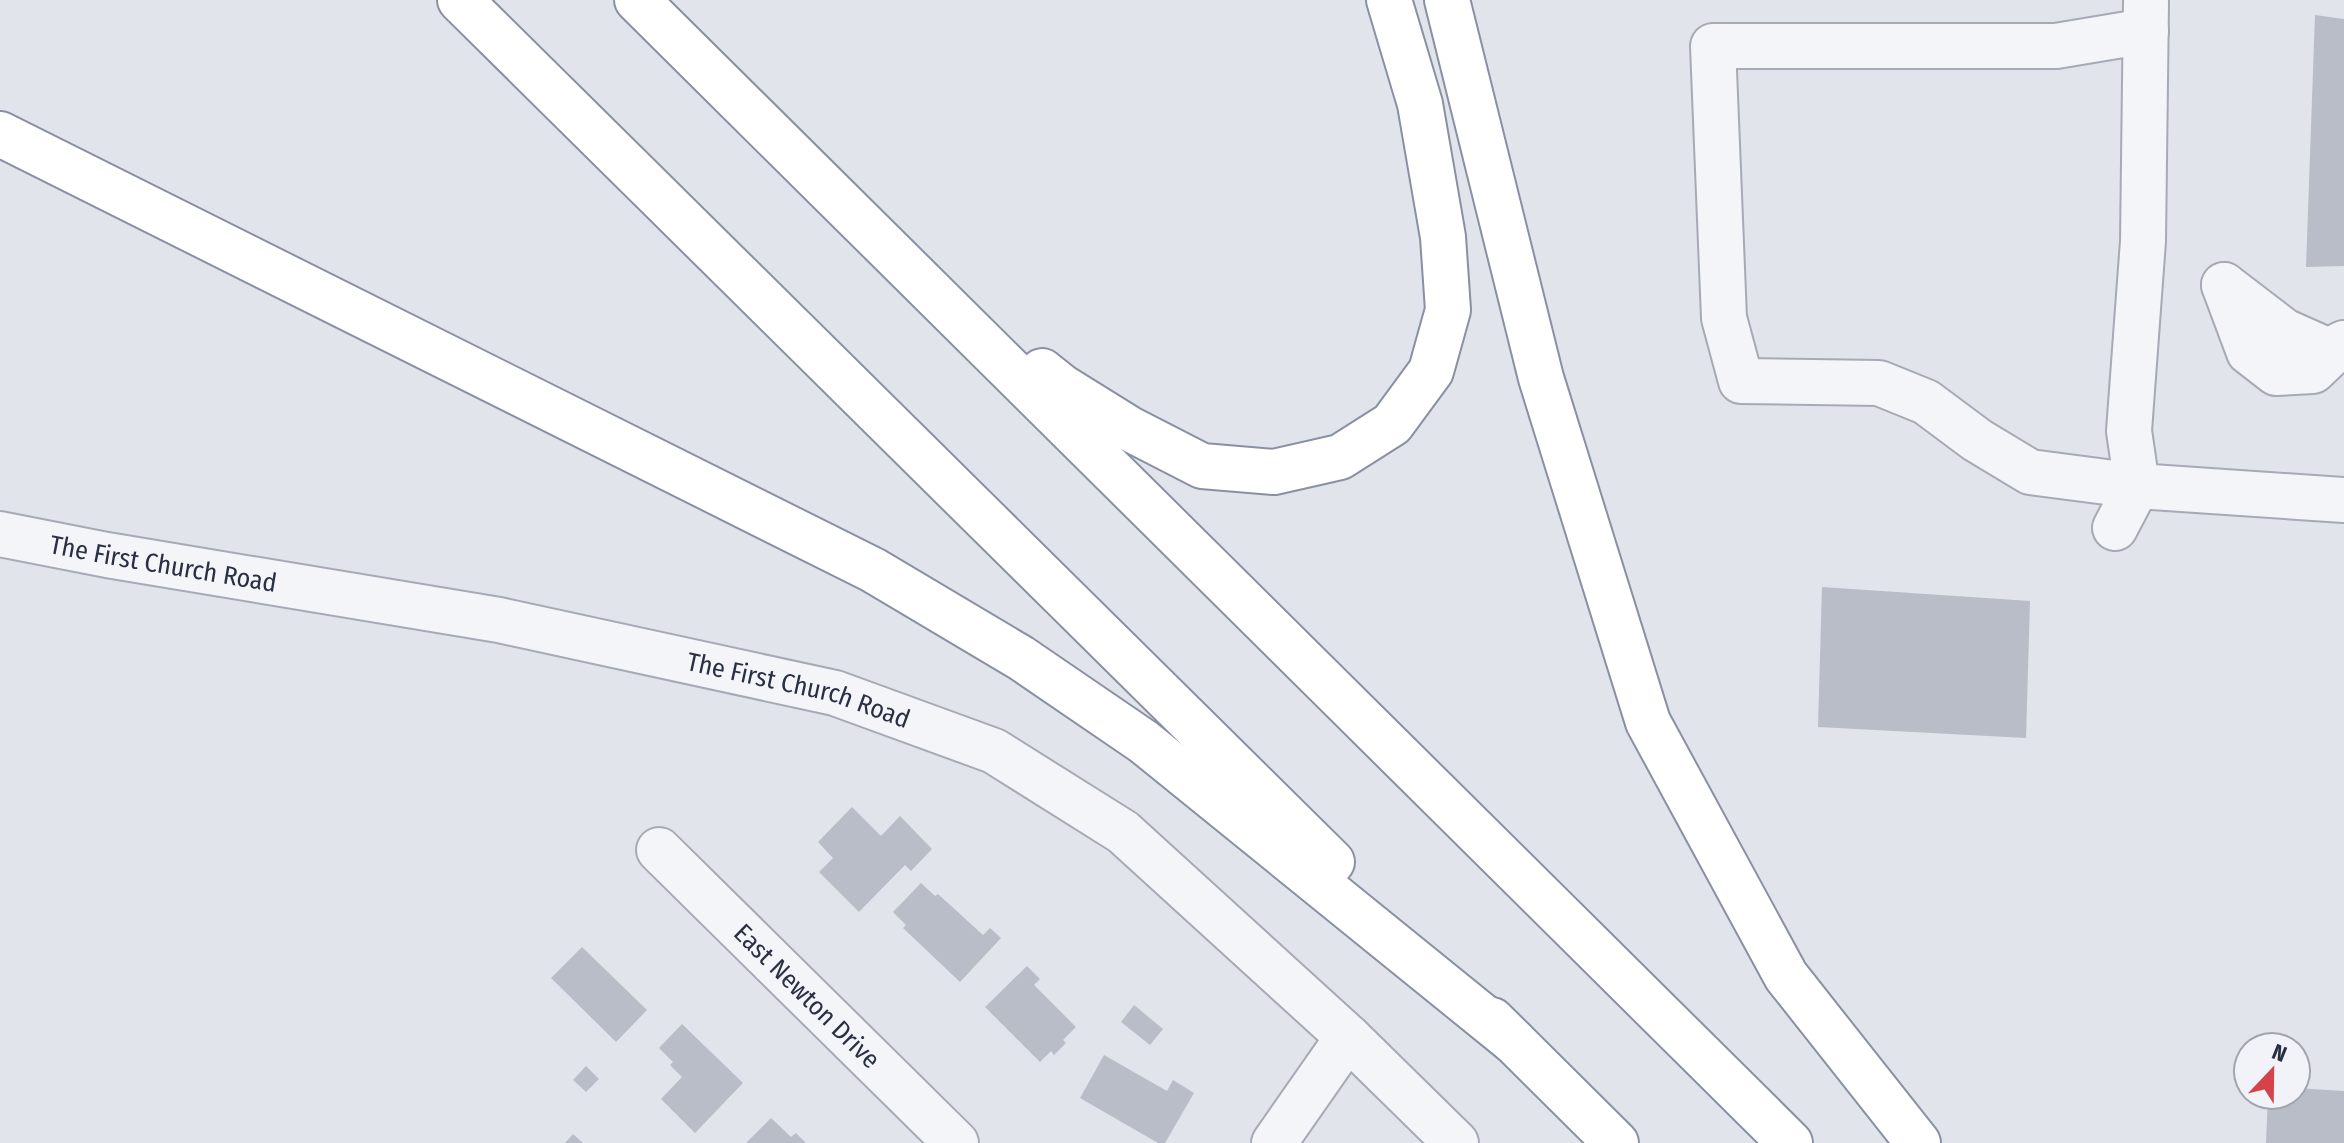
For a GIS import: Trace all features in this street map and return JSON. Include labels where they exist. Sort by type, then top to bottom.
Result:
[{"type":"highway","points":[[460,0],[1616,1143]]},
{"type":"highway","points":[[637,0],[1790,1143]]},
{"type":"highway","points":[[864,222],[1062,387],[1128,428],[1202,466],[1274,472],[1340,457],[1392,424],[1431,371],[1448,310],[1443,237],[1420,104],[1389,0]]},
{"type":"highway","points":[[1447,0],[1541,378],[1648,722],[1786,976],[1918,1143]]},
{"type":"highway","points":[[0,134],[873,570],[1021,658],[1144,742],[1513,1041]]},
{"type":"street","points":[[2115,528],[2137,486],[2129,431],[2143,241],[2146,15],[2056,46],[1713,46],[1724,318],[1741,381],[1879,383],[1926,402],[1977,440],[2030,472],[2137,486],[2344,500]]},
{"type":"street","points":[[2224,285],[2284,331],[2329,351],[2342,344]]},
{"type":"street","name":"The First Church Road","points":[[0,534],[107,555],[499,620],[835,693],[994,751],[1123,832],[1348,1037],[1456,1143]]},
{"type":"street","name":"East Newton Drive","points":[[659,850],[956,1143]]},
{"type":"street","points":[[1274,1143],[1348,1037]]},
{"type":"building","points":[[2315,15],[2344,19],[2344,266],[2306,267]]},
{"type":"building","points":[[1822,587],[2030,601],[2026,738],[1818,727]]},
{"type":"building","points":[[852,807],[881,836],[900,816],[932,849],[911,871],[905,865],[859,912],[819,872],[833,858],[818,842]]},
{"type":"building","points":[[921,883],[935,896],[938,894],[983,935],[990,928],[1001,938],[960,982],[903,928],[906,925],[893,912]]},
{"type":"building","points":[[582,947],[647,1010],[616,1042],[551,978]]},
{"type":"building","points":[[1027,966],[1040,979],[1034,985],[1076,1027],[1054,1055],[1051,1051],[1040,1062],[985,1007]]},
{"type":"building","points":[[1134,1005],[1163,1029],[1150,1045],[1121,1022]]},
{"type":"building","points":[[682,1024],[743,1083],[695,1133],[661,1099],[682,1077],[659,1048]]},
{"type":"building","points":[[1104,1055],[1167,1091],[1173,1080],[1194,1093],[1165,1143],[1158,1143],[1080,1098]]},
{"type":"building","points":[[586,1066],[599,1079],[586,1092],[573,1080]]},
{"type":"building","points":[[2312,1089],[2344,1091],[2344,1143],[2266,1143],[2267,1111],[2312,1111]]},
{"type":"building","points":[[771,1118],[791,1137],[796,1133],[806,1143],[746,1143]]},
{"type":"building","points":[[573,1134],[583,1143],[565,1143]]}]
